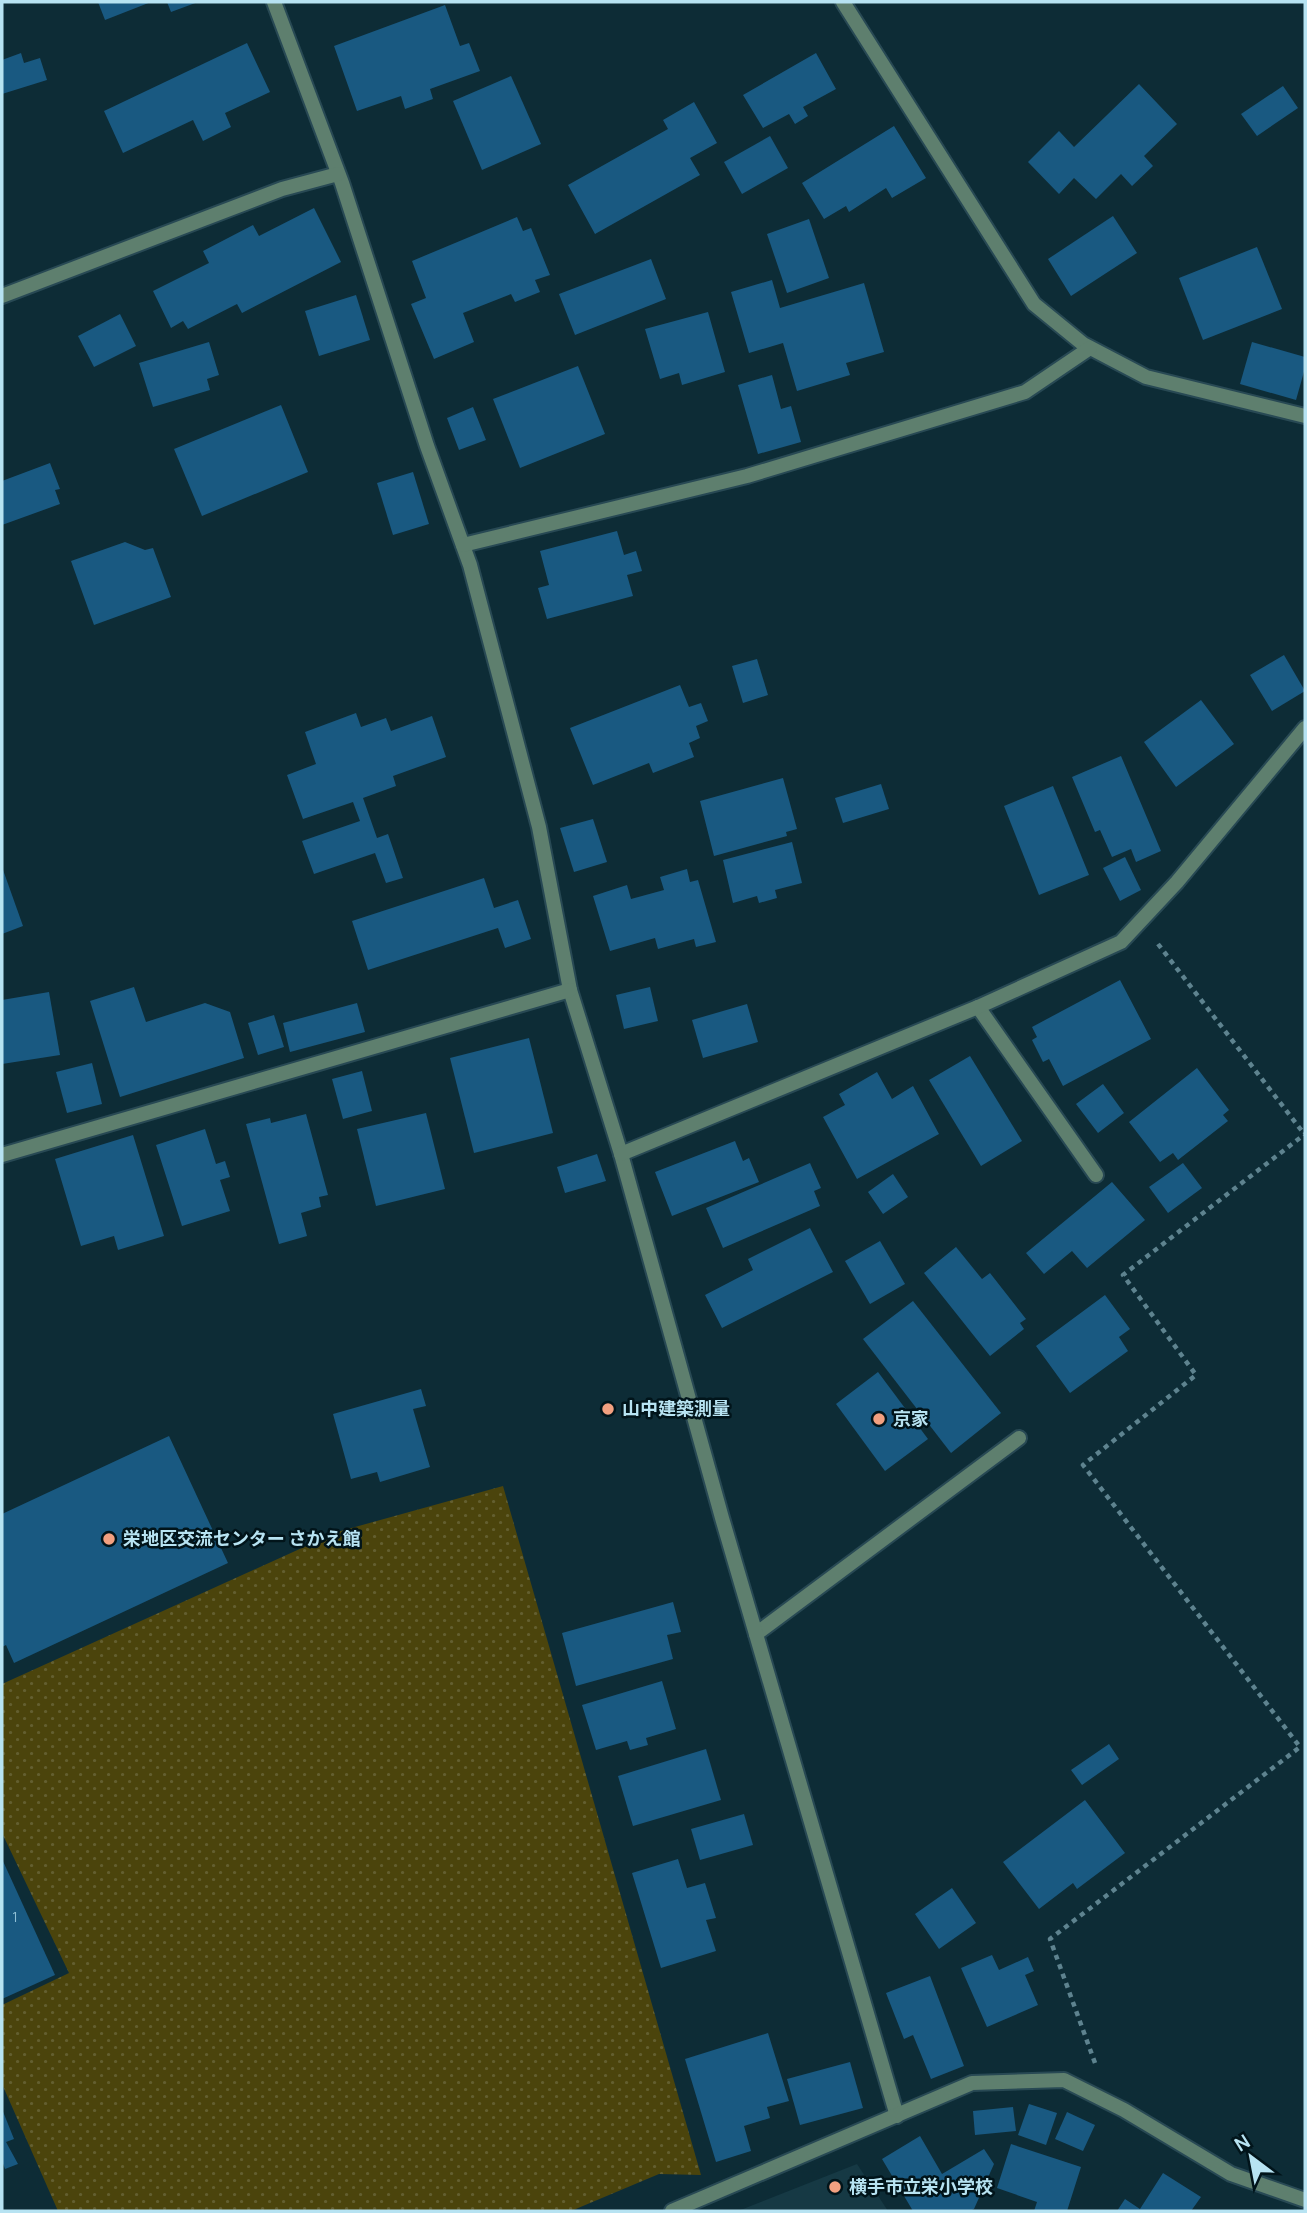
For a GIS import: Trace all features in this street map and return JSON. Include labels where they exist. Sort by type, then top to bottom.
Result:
[{"type":"street","points":[[274,2],[338,174],[427,446],[463,545],[539,827],[570,990],[621,1154],[756,1634],[897,2116]]},
{"type":"street","points":[[843,2],[1034,304],[1083,345],[1146,377],[1305,416]]},
{"type":"street","points":[[2,296],[282,189],[338,174]]},
{"type":"street","points":[[463,545],[747,476],[1025,392],[1090,348]]},
{"type":"street","points":[[621,1154],[978,1007],[1121,942],[1177,882],[1305,728]]},
{"type":"street","points":[[2,1155],[570,990]]},
{"type":"street","points":[[978,1007],[1096,1175]]},
{"type":"street","points":[[756,1634],[1019,1438]]},
{"type":"street","points":[[673,2211],[972,2083],[1064,2080],[1110,2103],[1231,2174],[1305,2200]]},
{"type":"path","points":[[1110,2103],[1050,1938],[1300,1747],[1083,1465],[1196,1376],[1123,1275],[1305,1135],[1140,921]]},
{"type":"shaded area","points":[[503,1486],[701,2175],[659,2174],[571,2211],[58,2211],[2,2084],[2,2005],[69,1973],[2,1833],[2,1684],[337,1532]]},
{"type":"shaded area","name":"横手市立栄小学校","points":[[857,2164],[888,2211],[738,2211]]},
{"type":"building","points":[[98,2],[151,2],[105,20]]},
{"type":"building","points":[[167,2],[198,2],[171,12]]},
{"type":"building","points":[[445,5],[460,46],[469,43],[480,71],[430,89],[433,99],[405,109],[401,96],[357,111],[334,46]]},
{"type":"building","points":[[247,43],[270,92],[225,113],[231,127],[203,141],[193,120],[123,153],[104,111]]},
{"type":"building","points":[[21,53],[24,63],[40,58],[47,80],[2,94],[2,60]]},
{"type":"building","points":[[816,53],[836,89],[803,107],[808,116],[795,124],[789,114],[763,128],[743,95]]},
{"type":"building","points":[[511,76],[541,144],[482,170],[453,101]]},
{"type":"building","points":[[1139,84],[1177,124],[1144,156],[1153,166],[1132,186],[1121,174],[1096,199],[1074,178],[1059,194],[1028,162],[1059,131],[1074,147]]},
{"type":"building","points":[[1283,86],[1298,108],[1257,136],[1241,114]]},
{"type":"building","points":[[694,102],[717,143],[690,158],[700,175],[595,234],[568,185],[668,129],[663,120]]},
{"type":"building","points":[[894,126],[926,178],[892,198],[886,188],[849,212],[846,206],[824,219],[802,183]]},
{"type":"building","points":[[770,136],[788,168],[742,194],[724,162]]},
{"type":"building","points":[[314,208],[341,262],[242,313],[237,304],[188,329],[183,321],[171,328],[153,291],[209,263],[203,251],[253,225],[259,236]]},
{"type":"building","points":[[1113,216],[1137,253],[1071,296],[1048,259]]},
{"type":"building","points":[[517,217],[523,231],[531,228],[550,275],[535,280],[540,292],[515,302],[511,294],[463,313],[474,342],[434,359],[411,304],[426,298],[412,261]]},
{"type":"building","points":[[809,219],[829,278],[787,293],[767,234]]},
{"type":"building","points":[[1257,247],[1282,309],[1203,340],[1179,278]]},
{"type":"building","points":[[651,259],[666,299],[575,335],[559,294]]},
{"type":"building","points":[[772,280],[780,308],[864,283],[884,352],[846,363],[850,375],[797,391],[783,343],[749,353],[731,292]]},
{"type":"building","points":[[356,295],[370,340],[319,356],[305,311]]},
{"type":"building","points":[[708,312],[725,372],[682,385],[679,373],[660,379],[645,329]]},
{"type":"building","points":[[120,314],[136,346],[94,367],[78,336]]},
{"type":"building","points":[[209,342],[219,375],[207,379],[210,390],[153,407],[139,363]]},
{"type":"building","points":[[1252,342],[1305,357],[1305,368],[1296,400],[1240,384]]},
{"type":"building","points":[[578,366],[605,434],[520,468],[493,399]]},
{"type":"building","points":[[772,375],[781,409],[791,406],[801,442],[758,454],[738,385]]},
{"type":"building","points":[[281,405],[308,472],[202,516],[174,449]]},
{"type":"building","points":[[473,407],[486,440],[459,450],[447,418]]},
{"type":"building","points":[[50,463],[60,489],[55,490],[60,504],[2,525],[2,481]]},
{"type":"building","points":[[413,472],[429,524],[393,535],[377,483]]},
{"type":"building","points":[[617,531],[624,555],[636,551],[642,571],[627,575],[633,596],[547,619],[538,588],[549,585],[540,551]]},
{"type":"building","points":[[125,542],[145,550],[153,548],[171,597],[94,625],[71,561]]},
{"type":"building","points":[[1284,655],[1305,691],[1272,711],[1250,675]]},
{"type":"building","points":[[757,659],[768,695],[743,703],[732,666]]},
{"type":"building","points":[[680,685],[689,707],[701,703],[708,721],[696,726],[700,738],[689,743],[694,757],[653,773],[649,763],[593,785],[570,728]]},
{"type":"building","points":[[1201,700],[1234,744],[1176,787],[1144,742]]},
{"type":"building","points":[[356,713],[361,727],[386,718],[391,731],[432,716],[446,757],[393,776],[396,786],[363,798],[377,838],[388,834],[403,878],[386,883],[375,853],[314,874],[302,841],[360,821],[353,802],[303,819],[287,775],[316,764],[305,732]]},
{"type":"building","points":[[1121,756],[1161,851],[1136,862],[1131,849],[1112,857],[1100,830],[1095,832],[1072,777]]},
{"type":"building","points":[[783,778],[797,829],[786,832],[787,836],[714,856],[700,801]]},
{"type":"building","points":[[881,784],[889,809],[843,823],[835,798]]},
{"type":"building","points":[[1053,786],[1089,875],[1039,895],[1004,806]]},
{"type":"building","points":[[593,819],[607,862],[574,872],[560,828]]},
{"type":"building","points":[[792,842],[802,883],[775,890],[777,898],[759,903],[757,896],[733,903],[723,860]]},
{"type":"building","points":[[1125,857],[1141,890],[1120,901],[1103,868]]},
{"type":"building","points":[[2,867],[23,926],[2,934]]},
{"type":"building","points":[[687,869],[690,882],[698,880],[716,942],[696,947],[694,939],[658,949],[655,938],[610,951],[593,896],[627,885],[631,899],[664,890],[660,877]]},
{"type":"building","points":[[484,878],[494,908],[518,900],[531,939],[505,948],[498,928],[368,970],[352,921]]},
{"type":"building","points":[[1120,980],[1151,1039],[1063,1086],[1049,1059],[1043,1062],[1032,1040],[1037,1037],[1032,1027]]},
{"type":"building","points":[[134,987],[146,1022],[205,1003],[230,1012],[244,1058],[120,1097],[90,1001]]},
{"type":"building","points":[[650,987],[658,1021],[624,1029],[616,995]]},
{"type":"building","points":[[49,992],[60,1055],[2,1064],[2,1000]]},
{"type":"building","points":[[357,1003],[365,1032],[290,1052],[283,1023]]},
{"type":"building","points":[[747,1004],[758,1042],[703,1058],[692,1020]]},
{"type":"building","points":[[274,1015],[284,1047],[258,1055],[248,1023]]},
{"type":"building","points":[[529,1038],[553,1133],[474,1153],[450,1058]]},
{"type":"building","points":[[970,1056],[1022,1141],[981,1166],[929,1080]]},
{"type":"building","points":[[92,1063],[102,1104],[67,1113],[56,1072]]},
{"type":"building","points":[[1197,1068],[1229,1110],[1223,1115],[1228,1121],[1178,1160],[1173,1153],[1160,1162],[1129,1122]]},
{"type":"building","points":[[362,1071],[372,1111],[343,1119],[332,1079]]},
{"type":"building","points":[[877,1072],[892,1099],[913,1086],[939,1134],[857,1179],[823,1117],[845,1105],[839,1094]]},
{"type":"building","points":[[1103,1084],[1124,1113],[1098,1133],[1076,1104]]},
{"type":"building","points":[[426,1113],[445,1189],[376,1206],[357,1129]]},
{"type":"building","points":[[306,1114],[328,1195],[319,1197],[321,1207],[301,1213],[307,1236],[279,1244],[246,1124],[270,1118],[271,1123]]},
{"type":"building","points":[[205,1129],[216,1164],[225,1161],[230,1177],[220,1180],[230,1211],[182,1226],[156,1145]]},
{"type":"building","points":[[133,1135],[164,1236],[118,1250],[114,1236],[81,1246],[55,1159]]},
{"type":"building","points":[[735,1141],[743,1161],[749,1158],[759,1182],[672,1216],[655,1172]]},
{"type":"building","points":[[597,1154],[606,1181],[565,1193],[557,1167]]},
{"type":"building","points":[[810,1163],[821,1188],[814,1191],[820,1206],[723,1248],[706,1208]]},
{"type":"building","points":[[1183,1163],[1202,1188],[1168,1213],[1149,1187]]},
{"type":"building","points":[[893,1174],[908,1197],[883,1214],[868,1192]]},
{"type":"building","points":[[1112,1182],[1145,1220],[1087,1268],[1072,1251],[1044,1274],[1026,1253]]},
{"type":"building","points":[[810,1228],[833,1272],[722,1328],[705,1295],[753,1270],[748,1259]]},
{"type":"building","points":[[880,1241],[905,1284],[870,1304],[845,1261]]},
{"type":"building","points":[[956,1247],[982,1279],[990,1273],[1026,1319],[1020,1323],[1024,1329],[990,1356],[924,1273]]},
{"type":"building","points":[[1105,1295],[1130,1329],[1119,1337],[1128,1351],[1070,1393],[1036,1346]]},
{"type":"building","points":[[913,1301],[1001,1413],[951,1453],[863,1339]]},
{"type":"building","points":[[878,1372],[928,1439],[885,1471],[836,1404]]},
{"type":"building","points":[[421,1389],[426,1406],[413,1409],[430,1467],[380,1482],[377,1472],[351,1479],[333,1414]]},
{"type":"building","name":"栄地区交流センター さかえ館","points":[[169,1436],[228,1563],[14,1663],[6,1645],[2,1647],[2,1514]]},
{"type":"building","points":[[673,1602],[681,1632],[667,1635],[673,1659],[576,1686],[562,1633]]},
{"type":"building","points":[[662,1681],[676,1729],[646,1738],[648,1745],[630,1750],[627,1741],[596,1750],[582,1705]]},
{"type":"building","points":[[1109,1744],[1119,1759],[1082,1785],[1071,1770]]},
{"type":"building","points":[[706,1749],[721,1800],[633,1826],[618,1776]]},
{"type":"building","points":[[1085,1800],[1125,1853],[1077,1889],[1073,1883],[1039,1909],[1003,1862]]},
{"type":"building","points":[[744,1814],[753,1845],[700,1860],[691,1829]]},
{"type":"building","points":[[2,1859],[55,1975],[2,1999]]},
{"type":"building","points":[[678,1859],[687,1888],[705,1883],[716,1918],[706,1920],[716,1951],[661,1968],[632,1873]]},
{"type":"building","points":[[952,1888],[976,1923],[939,1949],[915,1914]]},
{"type":"building","points":[[992,1955],[999,1970],[1028,1957],[1034,1971],[1025,1975],[1038,2005],[987,2027],[961,1968]]},
{"type":"building","points":[[930,1976],[964,2066],[931,2079],[913,2035],[904,2039],[886,1993]]},
{"type":"building","points":[[768,2033],[789,2101],[767,2107],[770,2118],[744,2126],[751,2151],[716,2162],[685,2059]]},
{"type":"building","points":[[850,2062],[863,2108],[800,2125],[787,2079]]},
{"type":"building","points":[[1029,2104],[1057,2113],[1046,2145],[1018,2135]]},
{"type":"building","points":[[1013,2107],[1016,2131],[975,2135],[973,2111]]},
{"type":"building","points":[[2,2109],[14,2139],[6,2142],[18,2164],[5,2169],[2,2161]]},
{"type":"building","points":[[1067,2112],[1095,2125],[1083,2151],[1055,2139]]},
{"type":"building","points":[[920,2136],[942,2174],[984,2149],[994,2164],[974,2209],[913,2211],[882,2159]]},
{"type":"building","points":[[1011,2144],[1081,2167],[1067,2211],[1034,2211],[1037,2202],[997,2188]]},
{"type":"building","points":[[1163,2173],[1201,2197],[1191,2211],[1117,2211],[1125,2199],[1140,2209]]},
{"type":"place","name":"山中建築測量","points":[[608,1409]]},
{"type":"place","name":"京家","points":[[879,1419]]},
{"type":"place","name":"栄地区交流センター さかえ館","points":[[109,1539]]},
{"type":"place","name":"横手市立栄小学校","points":[[835,2187]]}]
